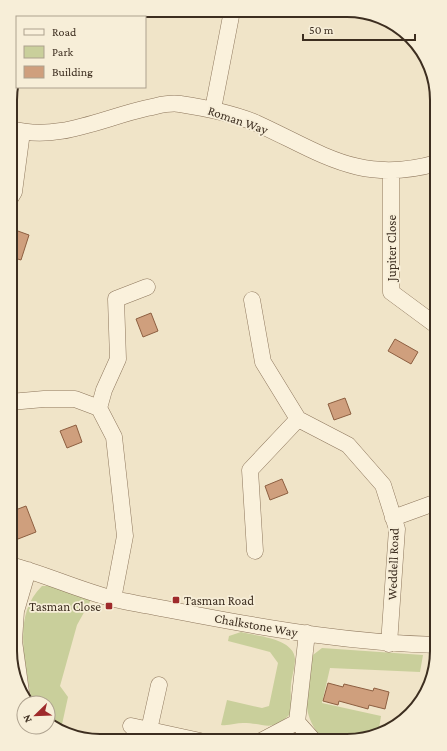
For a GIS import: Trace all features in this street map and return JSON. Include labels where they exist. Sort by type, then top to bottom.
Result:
[{"type":"street","points":[[213,109],[231,17]]},
{"type":"street","name":"Roman Way","points":[[17,131],[46,133],[81,128],[129,112],[172,103],[213,109],[255,123],[321,156],[358,168],[391,172],[430,164]]},
{"type":"street","name":"Jupiter Close","points":[[391,172],[391,292],[430,321]]},
{"type":"street","points":[[99,408],[104,390],[118,359],[116,299],[147,287]]},
{"type":"street","points":[[252,300],[263,362],[298,419],[250,470],[255,551]]},
{"type":"street","points":[[17,401],[44,399],[76,399],[99,408],[114,438],[125,536],[113,599]]},
{"type":"street","name":"Weddell Road","points":[[298,419],[348,445],[383,485],[397,530],[389,644]]},
{"type":"street","points":[[393,518],[430,505]]},
{"type":"street","name":"Chalkstone Way","points":[[17,567],[113,599],[256,626],[389,644],[430,645]]},
{"type":"street","points":[[17,608],[28,570]]},
{"type":"street","points":[[307,634],[297,722],[308,734]]},
{"type":"street","points":[[149,730],[159,685]]},
{"type":"street","points":[[274,734],[297,722]]},
{"type":"street","points":[[131,726],[169,734]]},
{"type":"green space","points":[[42,586],[56,586],[92,598],[77,625],[60,686],[68,697],[62,725],[56,722],[56,695],[31,695],[23,642],[27,612],[32,598]]},
{"type":"green space","points":[[241,632],[281,642],[288,646],[293,652],[295,662],[291,684],[290,714],[284,720],[273,725],[268,726],[243,723],[221,725],[227,700],[262,708],[269,706],[278,663],[270,652],[228,641],[229,636]]},
{"type":"green space","points":[[322,648],[423,655],[420,672],[330,668],[322,703],[381,716],[379,728],[353,734],[319,734],[311,723],[306,702],[306,681],[309,658]]},
{"type":"building","points":[[17,231],[29,235],[21,260],[17,259]]},
{"type":"building","points":[[151,313],[158,331],[143,337],[136,319]]},
{"type":"building","points":[[395,339],[418,352],[411,364],[388,351]]},
{"type":"building","points":[[345,398],[351,414],[334,420],[328,404]]},
{"type":"building","points":[[76,425],[82,442],[67,448],[60,431]]},
{"type":"building","points":[[282,479],[288,493],[270,500],[265,486]]},
{"type":"building","points":[[26,506],[36,532],[18,539],[17,536],[17,509]]},
{"type":"building","points":[[328,683],[343,687],[344,684],[373,691],[374,688],[389,692],[385,709],[369,705],[368,709],[339,701],[338,705],[323,701]]},
{"type":"place","name":"Tasman Road","points":[[176,600]]},
{"type":"place","name":"Tasman Close","points":[[109,606]]}]
